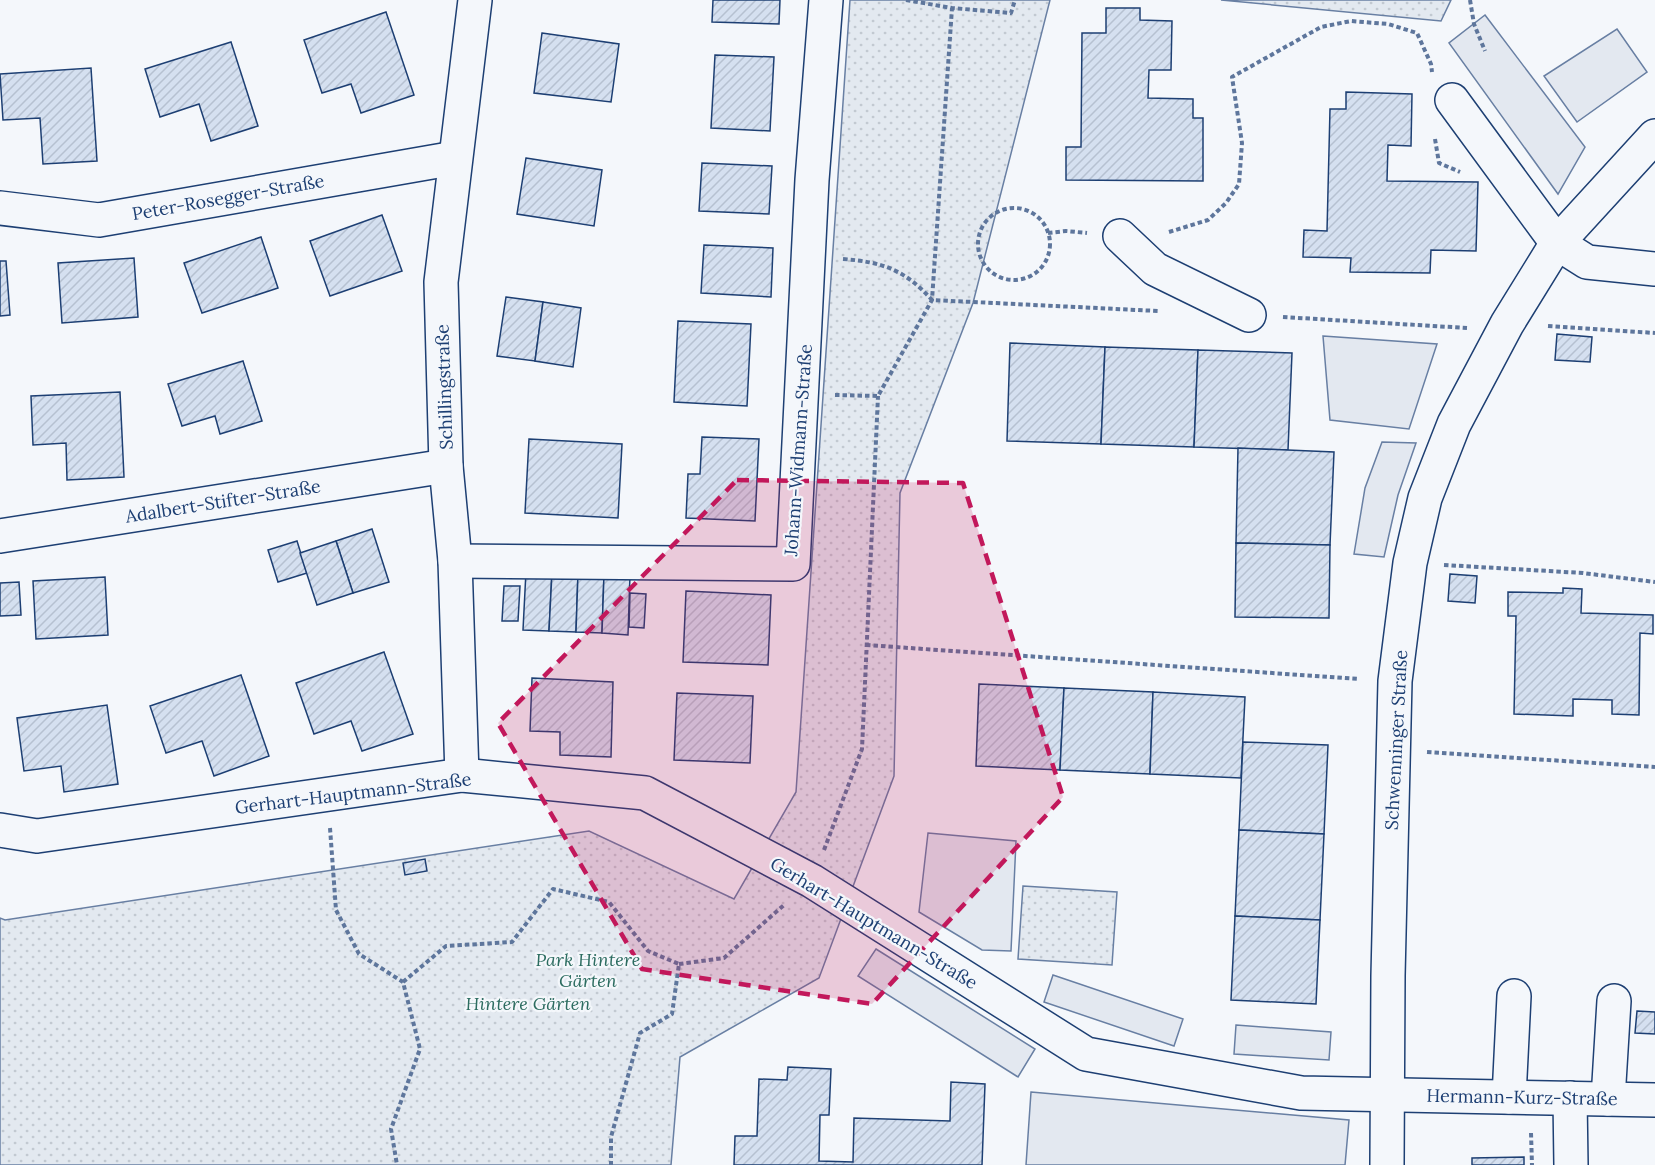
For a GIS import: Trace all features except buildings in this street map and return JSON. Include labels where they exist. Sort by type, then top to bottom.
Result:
[{"type":"street","name":"Schillingstraße","points":[[462,775],[455,561],[446,466],[441,282],[474,0]]},
{"type":"street","name":"Johann-Widmann-Straße","points":[[455,561],[793,564],[812,180],[826,0]]},
{"type":"street","points":[[1442,88],[1557,243],[1587,262],[1655,269]]},
{"type":"street","name":"Schwenninger Straße","points":[[1387,1165],[1388,976],[1395,681],[1410,563],[1425,498],[1455,424],[1507,324],[1557,243],[1655,136]]},
{"type":"street","name":"Peter-Rosegger-Straße","points":[[0,208],[99,220],[455,158]]},
{"type":"street","points":[[1120,236],[1155,268],[1249,315]]},
{"type":"street","name":"Adalbert-Stifter-Straße","points":[[0,536],[446,466]]},
{"type":"street","name":"Gerhart-Hauptmann-Straße","points":[[0,830],[37,836],[462,775],[645,793],[812,880],[1086,1054],[1301,1093],[1388,1094]]},
{"type":"street","points":[[1509,1097],[1514,996]]},
{"type":"street","points":[[1608,1099],[1614,1001]]},
{"type":"street","name":"Hermann-Kurz-Straße","points":[[1388,1094],[1655,1100]]},
{"type":"street","points":[[1570,1098],[1571,1165]]},
{"type":"path","points":[[906,0],[952,8],[1011,12],[1015,0]]},
{"type":"path","points":[[1470,0],[1474,24],[1485,51]]},
{"type":"path","points":[[403,982],[446,946],[512,942],[553,889],[609,902],[648,951],[679,964],[724,958],[812,880],[862,749],[878,396],[932,300],[952,8]]},
{"type":"path","points":[[1048,233],[1066,231],[1120,236],[1174,232],[1208,220],[1226,203],[1239,184],[1242,143],[1232,77],[1321,27],[1351,21],[1388,24],[1417,33],[1442,88]]},
{"type":"path","points":[[1436,135],[1439,163],[1462,173]]},
{"type":"path","points":[[1024,207],[1044,220],[1048,233],[1051,240],[1046,264],[1030,277],[1006,280],[994,274],[983,263],[978,247],[986,220],[1002,208],[1024,207]]},
{"type":"path","points":[[809,250],[843,258],[872,261],[896,270],[917,283],[932,300]]},
{"type":"path","points":[[1507,324],[1655,333]]},
{"type":"path","points":[[802,393],[878,396]]},
{"type":"path","points":[[1410,563],[1582,573],[1655,582]]},
{"type":"path","points":[[866,645],[1395,681]]},
{"type":"path","points":[[1393,750],[1655,767]]},
{"type":"path","points":[[328,795],[336,910],[359,954],[403,982],[420,1048],[391,1129],[397,1165]]},
{"type":"path","points":[[611,1165],[610,1137],[640,1033],[672,1014],[679,964]]},
{"type":"highlighted area","points":[[737,480],[963,483],[1063,797],[872,1004],[642,969],[498,723]]},
{"type":"green space","name":"Hintere Gärten","points":[[850,0],[1050,0],[973,303],[900,493],[894,776],[819,978],[680,1057],[671,1165],[0,1165],[0,918],[5,920],[589,831],[734,899],[796,792]]},
{"type":"green space","points":[[1221,0],[1451,0],[1441,21]]},
{"type":"green space","points":[[1023,886],[1117,892],[1112,965],[1018,959]]},
{"type":"shaded area","points":[[1485,15],[1585,147],[1558,194],[1449,43]]},
{"type":"shaded area","points":[[1617,29],[1647,72],[1577,122],[1544,76]]},
{"type":"shaded area","points":[[1323,336],[1437,344],[1409,429],[1330,420]]},
{"type":"shaded area","points":[[1382,442],[1416,443],[1398,495],[1384,557],[1354,554],[1365,488]]},
{"type":"shaded area","points":[[928,833],[1016,841],[1011,951],[982,950],[919,912]]},
{"type":"shaded area","points":[[876,949],[1035,1049],[1018,1077],[858,976]]},
{"type":"shaded area","points":[[1053,975],[1183,1019],[1174,1046],[1044,1002]]},
{"type":"shaded area","points":[[1236,1025],[1331,1032],[1329,1060],[1234,1054]]},
{"type":"shaded area","points":[[1031,1092],[1349,1120],[1345,1165],[1026,1165]]},
{"type":"park label","name":"Park Hintere Gärten","points":[[588,969]]}]
